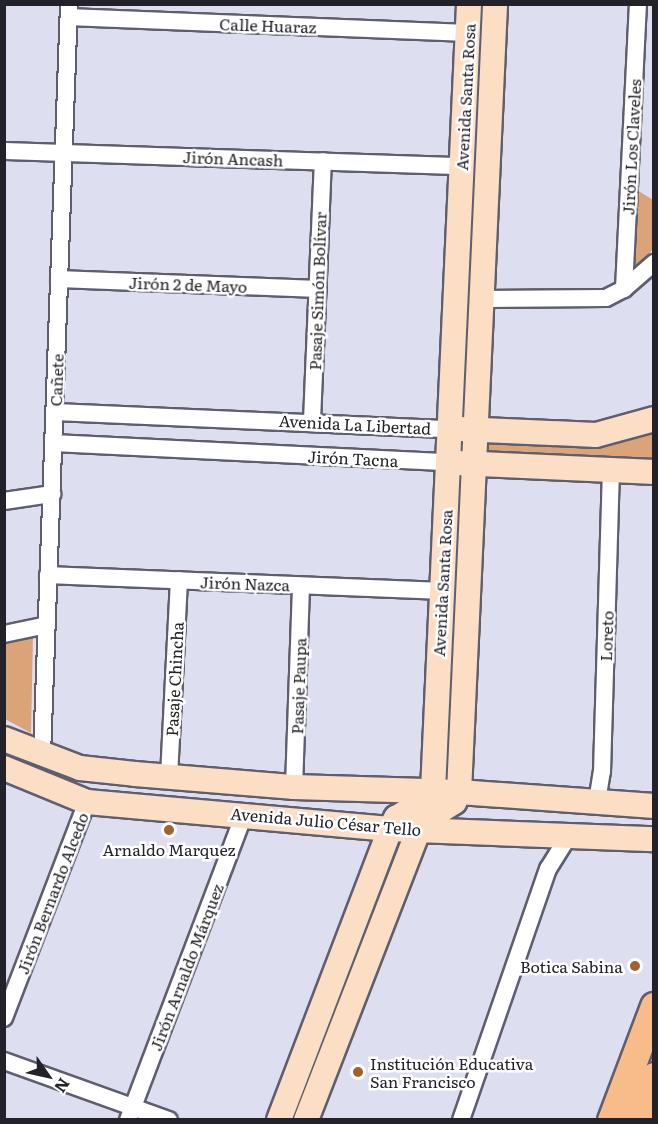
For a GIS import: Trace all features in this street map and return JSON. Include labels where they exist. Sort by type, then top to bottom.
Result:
[{"type":"main road","points":[[611,1119],[654,1006]]},
{"type":"main road","points":[[637,1119],[654,1076]]},
{"type":"street","name":"Avenida Santa Rosa","points":[[433,791],[469,4]]},
{"type":"street","name":"Avenida Santa Rosa","points":[[459,792],[495,4]]},
{"type":"street","name":"Jirón Los Claveles","points":[[624,289],[638,4]]},
{"type":"street","name":"Calle Huaraz","points":[[69,11],[467,33]]},
{"type":"street","name":"Cañete","points":[[42,755],[69,11]]},
{"type":"street","name":"Jirón Ancash","points":[[4,150],[462,166]]},
{"type":"street","name":"Pasaje Simón Bolívar","points":[[312,421],[323,161]]},
{"type":"street","points":[[482,299],[586,301],[606,298],[624,289],[654,263]]},
{"type":"street","name":"Jirón 2 de Mayo","points":[[59,279],[318,289]]},
{"type":"street","name":"Avenida La Libertad","points":[[55,412],[312,421],[596,435],[654,419]]},
{"type":"street","name":"Jirón Tacna","points":[[53,443],[654,472]]},
{"type":"street","name":"Loreto","points":[[597,802],[602,772],[611,470]]},
{"type":"street","points":[[4,501],[52,494]]},
{"type":"street","name":"Jirón Nazca","points":[[48,575],[442,591]]},
{"type":"street","name":"Pasaje Chincha","points":[[169,777],[179,580]]},
{"type":"street","name":"Pasaje Paupa","points":[[294,788],[301,585]]},
{"type":"street","points":[[4,634],[47,625]]},
{"type":"street","name":"Avenida Julio César Tello","points":[[4,739],[81,768],[294,788],[459,792],[654,806]]},
{"type":"street","name":"Avenida Julio César Tello","points":[[4,768],[87,802],[418,831],[654,839]]},
{"type":"street","points":[[279,1119],[390,829],[396,818],[428,800],[433,791]]},
{"type":"street","points":[[306,1119],[418,831],[424,821],[454,802],[459,792]]},
{"type":"street","name":"Jirón Bernardo Alcedo","points":[[4,1018],[87,802]]},
{"type":"street","name":"Jirón Arnaldo Márquez","points":[[130,1113],[244,814]]},
{"type":"street","points":[[461,1119],[548,869],[568,837]]},
{"type":"street","points":[[4,1061],[130,1113],[169,1119]]},
{"type":"shaded area","points":[[637,190],[653,200],[653,249],[643,261],[632,266]]},
{"type":"shaded area","points":[[653,425],[653,460],[487,455],[487,438]]},
{"type":"shaded area","points":[[33,636],[31,733],[5,719],[4,643]]},
{"type":"place","name":"Arnaldo Marquez","points":[[169,830]]},
{"type":"place","name":"Botica Sabina","points":[[635,966]]},
{"type":"place","name":"Institución Educativa San Francisco","points":[[358,1072]]}]
